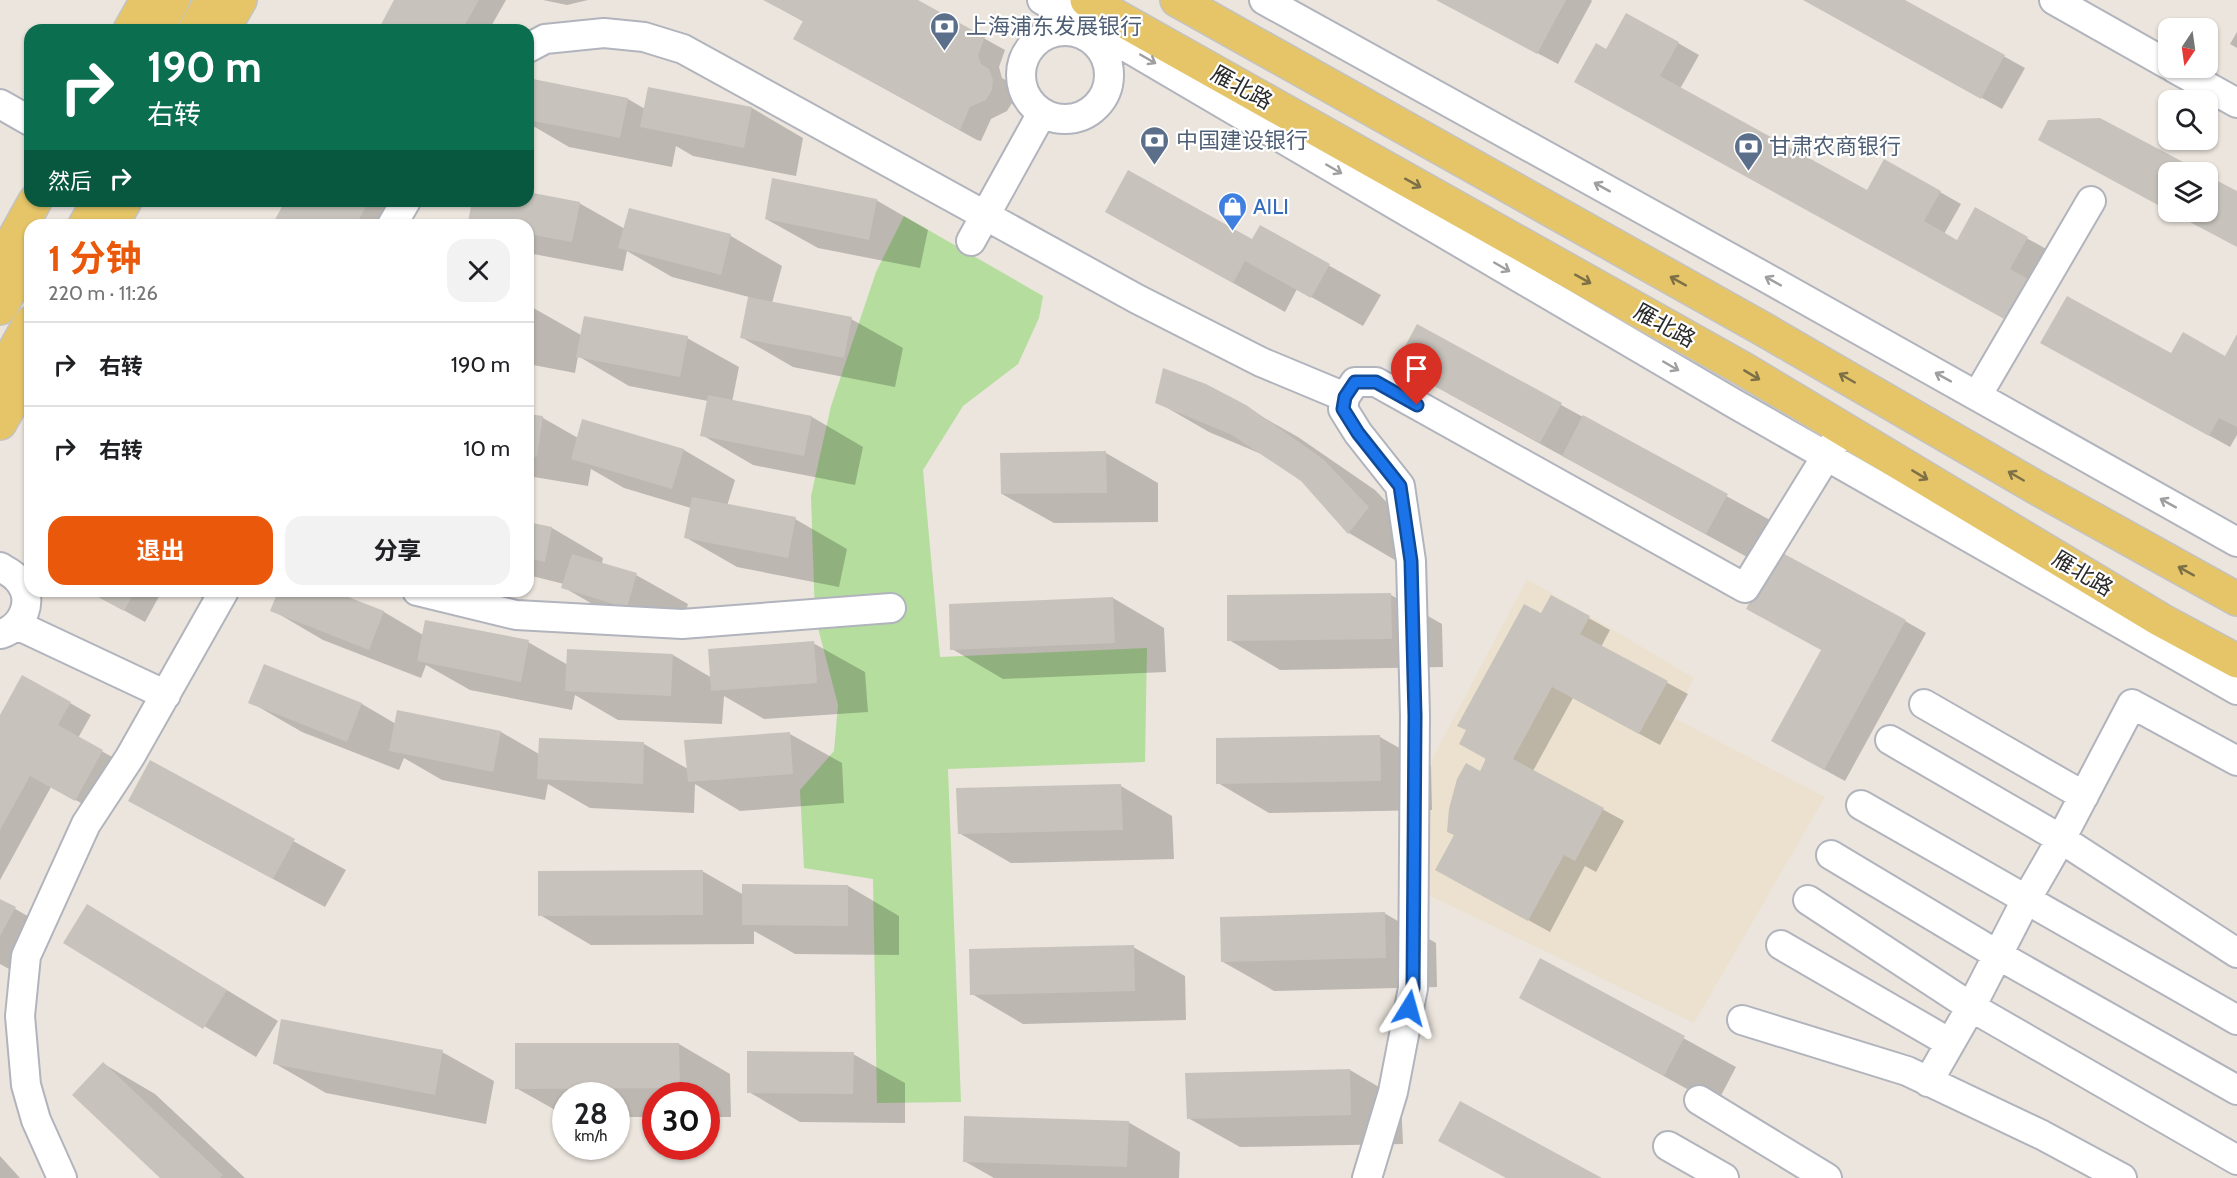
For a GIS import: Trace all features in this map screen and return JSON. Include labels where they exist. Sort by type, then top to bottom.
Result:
[{"type":"main road","points":[[198,24],[212,0]]},
{"type":"main road","points":[[226,24],[240,0]]},
{"type":"main road","name":"雁北路","points":[[1178,0],[1753,324],[2037,488],[2237,599]]},
{"type":"main road","points":[[139,24],[161,10]]},
{"type":"main road","name":"雁北路","points":[[1096,15],[1745,370],[1834,442],[2237,661]]},
{"type":"main road","points":[[0,264],[24,221]]},
{"type":"main road","points":[[0,308],[24,266]]},
{"type":"main road","points":[[0,376],[24,334]]},
{"type":"main road","points":[[0,423],[24,381]]},
{"type":"street","points":[[1042,0],[1096,15]]},
{"type":"street","points":[[1264,0],[2237,542]]},
{"type":"street","points":[[2054,0],[2158,58]]},
{"type":"street","points":[[1096,15],[1100,48],[1107,63],[1109,80],[1103,97],[1092,110],[1076,117],[1059,118],[1042,113],[1029,101],[1022,86],[1021,69],[1026,52],[1038,39],[1053,32],[1070,31],[1096,15]]},
{"type":"street","points":[[534,45],[545,39],[604,33],[644,37],[683,49],[1137,299],[1261,362],[1345,397]]},
{"type":"street","points":[[2192,78],[2237,103]]},
{"type":"street","points":[[0,104],[24,118]]},
{"type":"street","points":[[971,241],[1042,113]]},
{"type":"street","points":[[1977,396],[2091,201]]},
{"type":"street","points":[[1367,1178],[1393,1092],[1413,988],[1415,716],[1411,561],[1400,486],[1358,433],[1343,409],[1345,397],[1355,382],[1376,382],[1745,588],[1834,442],[2237,690]]},
{"type":"street","points":[[0,567],[13,574],[24,589]]},
{"type":"street","points":[[26,597],[23,615],[8,630],[166,695]]},
{"type":"street","points":[[62,1178],[36,1120],[26,1085],[20,1016],[26,956],[86,824],[130,757],[221,597]]},
{"type":"street","points":[[442,597],[516,615],[682,624],[891,608]]},
{"type":"street","points":[[1924,704],[2084,796]]},
{"type":"street","points":[[1928,1082],[1971,1007],[2132,704],[2237,761]]},
{"type":"street","points":[[1890,740],[2061,839],[2237,953]]},
{"type":"street","points":[[1861,806],[2237,1020]]},
{"type":"street","points":[[1831,855],[1998,955],[2237,1090]]},
{"type":"street","points":[[1808,900],[1971,1007],[2237,1160]]},
{"type":"street","points":[[1781,945],[1950,1043]]},
{"type":"street","points":[[1742,1020],[1907,1071],[2042,1135],[2122,1178]]},
{"type":"street","points":[[1699,1100],[1827,1178]]},
{"type":"street","points":[[1668,1146],[1724,1178]]},
{"type":"shaded area","points":[[1527,579],[1694,678],[1674,718],[1825,797],[1694,1023],[1420,891],[1431,761]]},
{"type":"green space","points":[[904,216],[1043,296],[1039,318],[1018,364],[963,406],[923,470],[940,657],[1147,648],[1145,762],[948,769],[961,1102],[877,1103],[873,879],[804,868],[800,790],[834,751],[838,705],[815,616],[811,496],[831,406],[876,272]]},
{"type":"building","points":[[394,0],[479,0],[465,24],[381,24]]},
{"type":"building","points":[[763,0],[918,0],[985,37],[978,55],[981,64],[989,69],[993,80],[992,90],[986,100],[970,107],[960,130],[793,39],[803,21]]},
{"type":"building","points":[[1436,0],[1566,0],[1537,54]]},
{"type":"building","points":[[1803,0],[1905,0],[2005,55],[1981,99]]},
{"type":"building","points":[[1626,13],[1679,42],[1660,76],[1867,190],[1884,159],[1941,191],[1924,221],[1957,240],[1975,207],[2028,237],[2010,269],[2028,279],[2006,320],[1574,82],[1596,43],[1606,49]]},
{"type":"building","points":[[534,79],[628,98],[620,138],[534,121]]},
{"type":"building","points":[[648,87],[752,107],[744,148],[640,127]]},
{"type":"building","points":[[2100,118],[2183,162],[2158,162],[2158,205],[2038,140],[2048,120]]},
{"type":"building","points":[[1128,170],[1252,239],[1260,225],[1330,264],[1311,298],[1245,261],[1233,283],[1105,212]]},
{"type":"building","points":[[772,178],[877,199],[869,240],[765,219]]},
{"type":"building","points":[[2218,181],[2237,191],[2237,247],[2190,222],[2218,222]]},
{"type":"building","points":[[534,193],[580,202],[572,242],[534,235],[534,219],[469,219],[471,207],[534,207]]},
{"type":"building","points":[[282,207],[366,207],[359,219],[275,219]]},
{"type":"building","points":[[629,208],[731,234],[721,275],[618,248]]},
{"type":"building","points":[[2067,296],[2171,353],[2183,332],[2225,356],[2237,334],[2237,427],[2219,418],[2209,436],[2040,343]]},
{"type":"building","points":[[748,297],[852,317],[844,358],[740,338]]},
{"type":"building","points":[[584,316],[688,336],[680,377],[576,357]]},
{"type":"building","points":[[1417,324],[1562,403],[1540,443],[1395,365]]},
{"type":"building","points":[[1163,368],[1206,384],[1246,405],[1323,459],[1369,507],[1348,534],[1301,481],[1232,435],[1155,403]]},
{"type":"building","points":[[708,395],[812,416],[804,456],[700,436]]},
{"type":"building","points":[[534,415],[543,416],[537,457],[534,457]]},
{"type":"building","points":[[1583,415],[1728,494],[1706,534],[1562,456]]},
{"type":"building","points":[[582,419],[684,449],[672,489],[571,459]]},
{"type":"building","points":[[1106,451],[1107,493],[1001,494],[1000,453]]},
{"type":"building","points":[[692,497],[796,517],[788,558],[684,538]]},
{"type":"building","points":[[534,523],[552,527],[545,562],[534,559]]},
{"type":"building","points":[[1777,550],[1906,620],[1824,770],[1771,741],[1821,650],[1746,609]]},
{"type":"building","points":[[572,554],[637,573],[627,608],[561,588]]},
{"type":"building","points":[[1391,593],[1392,639],[1227,641],[1227,595]]},
{"type":"building","points":[[1551,595],[1590,616],[1580,634],[1668,681],[1639,734],[1552,687],[1513,759],[1604,808],[1575,861],[1564,855],[1528,921],[1435,870],[1454,835],[1447,832],[1449,809],[1457,779],[1466,763],[1480,771],[1486,759],[1459,744],[1466,730],[1457,726],[1524,604],[1541,613]]},
{"type":"building","points":[[98,597],[132,597],[124,611]]},
{"type":"building","points":[[276,597],[348,597],[384,611],[369,650],[270,611]]},
{"type":"building","points":[[1113,597],[1115,643],[950,650],[949,604]]},
{"type":"building","points":[[425,620],[529,640],[521,682],[417,661]]},
{"type":"building","points":[[814,641],[817,683],[711,691],[708,649]]},
{"type":"building","points":[[567,649],[673,654],[671,696],[565,691]]},
{"type":"building","points":[[264,664],[362,703],[347,742],[248,703]]},
{"type":"building","points":[[22,675],[71,702],[58,725],[103,750],[75,801],[30,776],[0,830],[0,715]]},
{"type":"building","points":[[397,710],[501,731],[493,772],[389,751]]},
{"type":"building","points":[[790,732],[793,774],[688,782],[684,740]]},
{"type":"building","points":[[1380,735],[1381,781],[1216,784],[1216,738]]},
{"type":"building","points":[[539,738],[644,742],[643,784],[537,779]]},
{"type":"building","points":[[150,760],[295,839],[273,879],[128,801]]},
{"type":"building","points":[[1121,784],[1123,830],[958,834],[956,788]]},
{"type":"building","points":[[703,870],[703,915],[538,916],[538,871]]},
{"type":"building","points":[[742,884],[848,885],[848,926],[742,925]]},
{"type":"building","points":[[0,899],[16,907],[0,936]]},
{"type":"building","points":[[87,904],[227,990],[203,1029],[63,943]]},
{"type":"building","points":[[1385,912],[1386,958],[1221,962],[1220,917]]},
{"type":"building","points":[[1134,945],[1135,991],[970,995],[969,949]]},
{"type":"building","points":[[1540,958],[1685,1036],[1664,1076],[1519,998]]},
{"type":"building","points":[[281,1019],[443,1050],[435,1095],[273,1064]]},
{"type":"building","points":[[515,1043],[679,1043],[680,1082],[642,1082],[642,1088],[630,1088],[630,1082],[552,1082],[552,1089],[515,1089]]},
{"type":"building","points":[[747,1051],[854,1052],[853,1094],[747,1093]]},
{"type":"building","points":[[103,1062],[223,1175],[220,1178],[160,1178],[72,1095]]},
{"type":"building","points":[[1350,1069],[1351,1115],[1187,1119],[1185,1073]]},
{"type":"building","points":[[1460,1101],[1602,1178],[1506,1178],[1438,1141]]},
{"type":"building","points":[[964,1116],[1129,1121],[1127,1167],[963,1162]]},
{"type":"place","name":"上海浦东发展银行","points":[[945,52]]},
{"type":"place","name":"中国建设银行","points":[[1155,166]]},
{"type":"place","name":"甘肃农商银行","points":[[1748,172]]},
{"type":"place","name":"AILI","points":[[1232,232]]},
{"type":"route","points":[[1409,1008],[1413,988],[1415,716],[1411,561],[1400,486],[1358,433],[1343,409],[1345,397],[1355,382],[1376,382],[1417,405]]}]
